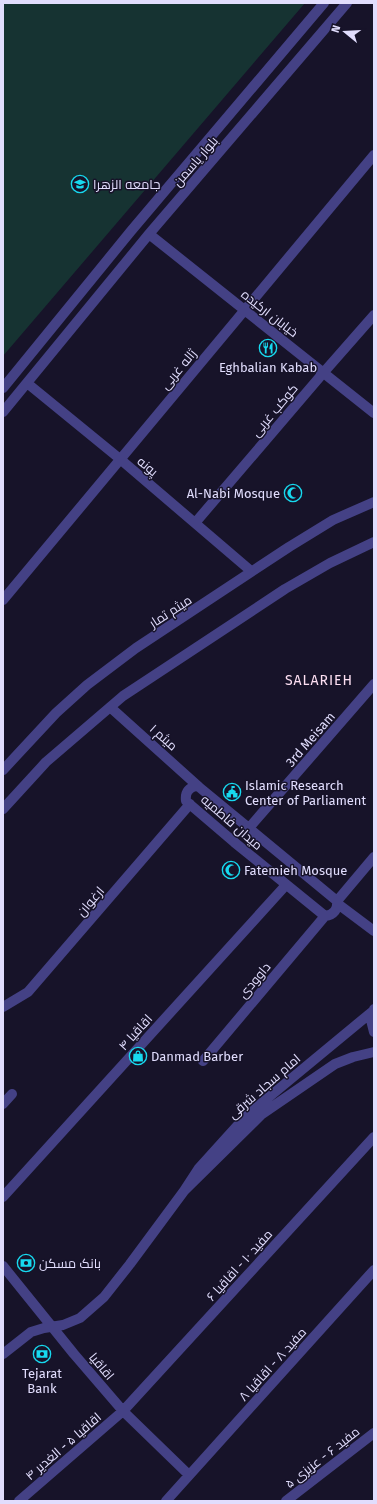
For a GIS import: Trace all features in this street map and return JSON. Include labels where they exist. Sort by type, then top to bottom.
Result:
[{"type":"street","name":"بلوار یاسمن","points":[[3,388],[136,225],[324,3]]},
{"type":"street","name":"بلوار یاسمن","points":[[3,412],[150,234],[347,3]]},
{"type":"street","name":"ژاله غربی","points":[[3,600],[374,155]]},
{"type":"street","name":"خیابان ارکیده","points":[[150,234],[374,413]]},
{"type":"street","name":"کوکب غربی","points":[[196,523],[374,315]]},
{"type":"street","name":"پونه","points":[[27,382],[196,523],[251,571]]},
{"type":"street","name":"میثم تمار","points":[[3,770],[56,713],[87,685],[136,648],[251,571],[333,520],[374,502]]},
{"type":"street","points":[[3,809],[46,762],[129,692],[285,589],[330,563],[374,542]]},
{"type":"street","name":"3rd Meisam","points":[[249,828],[374,684]]},
{"type":"street","name":"میثم ۱","points":[[110,707],[199,786]]},
{"type":"street","name":"میدان فاطمیه","points":[[325,916],[186,801],[187,792],[192,787],[199,786],[337,902],[374,931]]},
{"type":"street","name":"ارغوان","points":[[3,1006],[28,992],[190,804]]},
{"type":"street","points":[[325,916],[329,916],[335,912],[337,902],[374,857]]},
{"type":"street","name":"اقاقیا ۴","points":[[3,1197],[286,885]]},
{"type":"street","name":"داوودی","points":[[203,1061],[325,916]]},
{"type":"street","points":[[373,1010],[371,1020],[374,1032]]},
{"type":"street","name":"امام سجاد شرقی","points":[[3,1354],[31,1332],[44,1328],[63,1326],[80,1318],[104,1297],[184,1191],[199,1168],[246,1116],[373,1010]]},
{"type":"street","name":"امام سجاد شرقی","points":[[184,1191],[262,1114],[335,1064],[353,1057],[374,1052]]},
{"type":"street","points":[[3,1104],[12,1094]]},
{"type":"street","name":"مفید ۱۰ - اقاقیا ۶","points":[[123,1411],[374,1137]]},
{"type":"street","name":"اقاقیا","points":[[3,1266],[123,1411],[189,1475]]},
{"type":"street","name":"مفید ۸ - اقاقیا ۸","points":[[166,1501],[374,1270]]},
{"type":"street","name":"اقاقیا ۵ - الغدیر ۴","points":[[19,1501],[123,1411]]},
{"type":"street","name":"مفید ۶ - عزیزی ۵","points":[[286,1501],[374,1433]]},
{"type":"green space","name":"جامعه الزهرا","points":[[3,3],[305,3],[3,356]]},
{"type":"place","name":"جامعه الزهرا","points":[[80,184]]},
{"type":"place","name":"Eghbalian Kabab","points":[[268,348]]},
{"type":"place","name":"Al-Nabi Mosque","points":[[293,493]]},
{"type":"place","name":"Islamic Research Center of Parliament","points":[[232,792]]},
{"type":"place","name":"Fatemieh Mosque","points":[[231,870]]},
{"type":"place","name":"Danmad Barber","points":[[138,1056]]},
{"type":"place","name":"بانک مسکن","points":[[26,1263]]},
{"type":"place","name":"Tejarat Bank","points":[[42,1354]]},
{"type":"district","name":"SALARIEH","points":[[319,680]]}]
